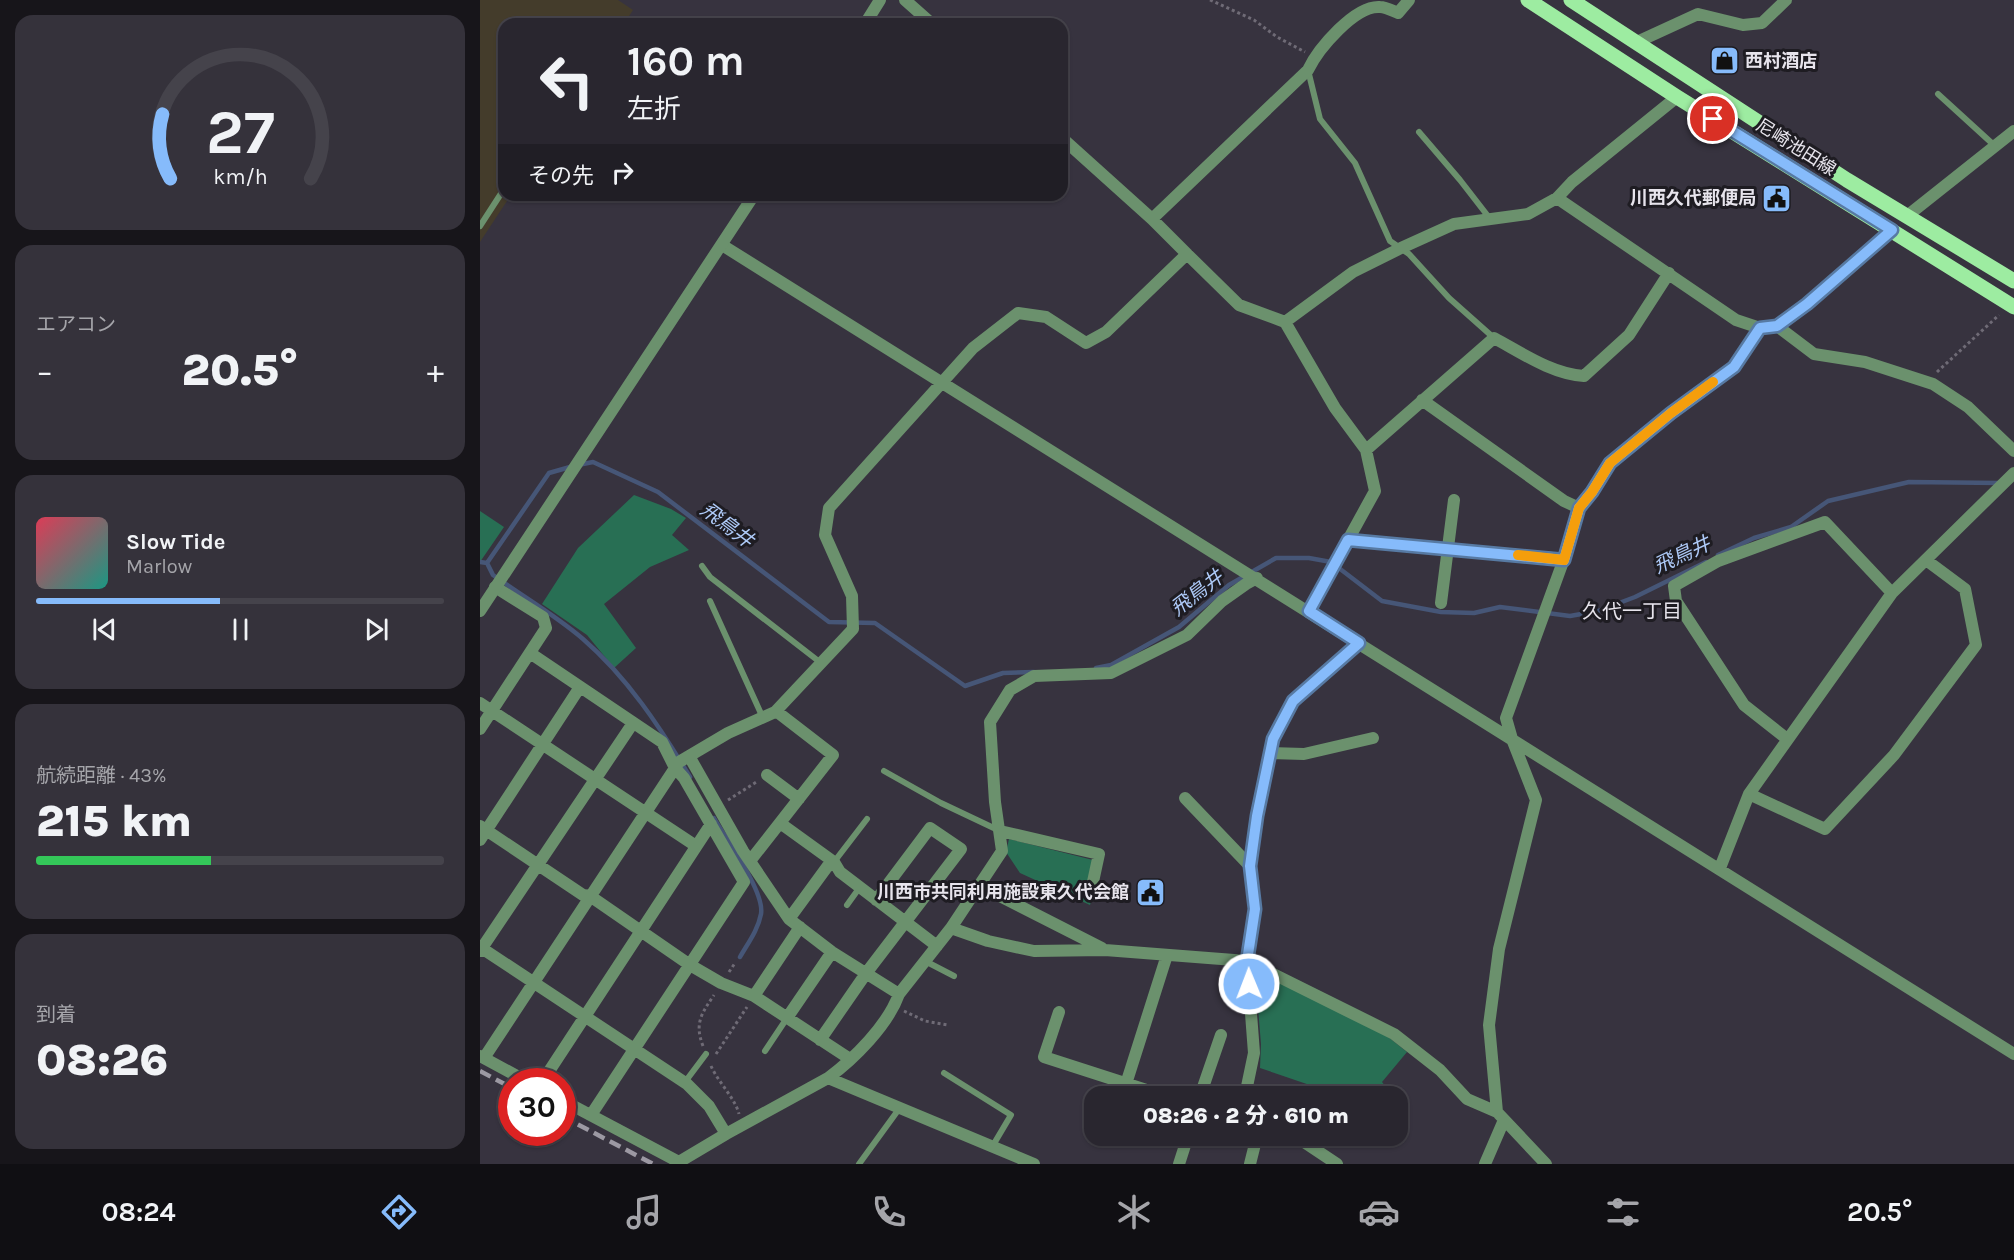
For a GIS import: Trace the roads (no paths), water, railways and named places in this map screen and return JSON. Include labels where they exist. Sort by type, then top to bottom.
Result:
[{"type":"main road","name":"尼崎池田線","points":[[1528,0],[1677,97],[2014,307]]},
{"type":"main road","name":"尼崎池田線","points":[[1571,0],[1847,180],[2014,281]]},
{"type":"street","points":[[869,18],[880,0]]},
{"type":"street","points":[[905,0],[925,18]]},
{"type":"street","points":[[1152,219],[1308,70],[1315,57],[1352,16],[1379,7],[1398,13],[1409,0]]},
{"type":"street","points":[[1637,42],[1698,14],[1743,25],[1762,23],[1786,0]]},
{"type":"street","points":[[1285,322],[1353,272],[1401,248],[1454,224],[1528,214],[1557,198],[1572,182],[1677,97]]},
{"type":"street","points":[[1907,216],[2014,131]]},
{"type":"street","points":[[1068,143],[1152,219],[1239,305],[1285,322],[1335,408],[1366,450],[1375,491],[1309,611]]},
{"type":"street","points":[[1557,198],[1736,320],[1760,328],[1777,326],[1807,304],[1892,230]]},
{"type":"street","points":[[480,610],[750,201]]},
{"type":"street","points":[[722,245],[2014,1054]]},
{"type":"street","points":[[502,1068],[482,1057],[679,762],[728,733],[776,711],[853,629],[852,596],[825,535],[829,508],[973,348],[1018,313],[1046,317],[1086,343],[1106,332],[1187,254]]},
{"type":"street","points":[[1366,450],[1494,338],[1541,363],[1572,375],[1584,376],[1629,335],[1669,273]]},
{"type":"street","points":[[1777,326],[1814,354],[1865,362],[1933,384],[1968,407],[2014,451]]},
{"type":"street","points":[[1485,1164],[1501,1116],[1489,1025],[1499,950],[1536,800],[1506,718],[1564,560],[1579,508],[1610,463],[1671,413],[1734,367],[1760,328]]},
{"type":"street","points":[[1422,400],[1555,495],[1579,508]]},
{"type":"street","points":[[1720,868],[1749,794],[1892,593],[2014,473]]},
{"type":"street","points":[[1441,603],[1454,500]]},
{"type":"street","points":[[1788,740],[1744,705],[1676,601],[1674,586],[1718,561],[1825,522],[1892,593]]},
{"type":"street","points":[[1348,540],[1564,560]]},
{"type":"street","points":[[1749,794],[1825,829],[1894,755],[1976,645],[1965,589],[1926,560]]},
{"type":"street","points":[[576,1107],[679,1163],[843,1068],[864,1046],[951,928],[1002,851],[995,802],[990,722],[1010,690],[1034,676],[1112,673],[1187,635],[1222,601],[1257,578]]},
{"type":"street","points":[[480,729],[546,628],[543,617],[495,587]]},
{"type":"street","points":[[1247,1086],[1254,1053],[1247,961],[1255,909],[1250,866],[1257,816],[1273,739],[1293,701],[1359,643]]},
{"type":"street","points":[[530,653],[662,742],[675,768],[684,778],[744,882],[591,1115]]},
{"type":"street","points":[[580,687],[482,832],[537,864],[583,895],[590,896],[690,965],[721,983],[754,996],[850,1059]]},
{"type":"street","points":[[480,703],[696,846]]},
{"type":"street","points":[[750,861],[832,755],[776,711]]},
{"type":"street","points":[[633,723],[481,949],[534,981],[685,1082],[709,1106],[726,1134]]},
{"type":"street","points":[[1270,753],[1304,754],[1373,738]]},
{"type":"street","points":[[689,756],[750,861],[789,919],[832,952],[867,972],[897,1000]]},
{"type":"street","points":[[767,776],[799,799]]},
{"type":"street","points":[[1185,798],[1250,866]]},
{"type":"street","points":[[780,823],[834,862],[840,872],[937,946]]},
{"type":"street","points":[[551,1068],[711,824]]},
{"type":"street","points":[[820,1040],[867,972],[961,849],[926,826],[876,900]]},
{"type":"street","points":[[1000,831],[1099,854],[1091,891]]},
{"type":"street","points":[[789,919],[827,867],[834,862]]},
{"type":"street","points":[[980,886],[1106,950]]},
{"type":"street","points":[[754,996],[800,927]]},
{"type":"street","points":[[951,928],[988,941],[1034,951],[1106,950],[1247,961],[1394,1034],[1440,1070],[1467,1099],[1501,1116],[1546,1164]]},
{"type":"street","points":[[787,1018],[832,952]]},
{"type":"street","points":[[1126,1084],[1167,955]]},
{"type":"street","points":[[1059,1012],[1044,1057],[1132,1086]]},
{"type":"street","points":[[1203,1086],[1221,1035]]},
{"type":"street","points":[[828,1078],[1034,1164]]},
{"type":"street","points":[[1179,1164],[1185,1146]]},
{"type":"street","points":[[1250,1164],[1254,1146]]},
{"type":"street","points":[[1310,1146],[1336,1164]]},
{"type":"lane","points":[[1308,70],[1320,119],[1355,163],[1390,241],[1409,254],[1449,298],[1494,338]]},
{"type":"lane","points":[[1938,94],[1995,146]]},
{"type":"lane","points":[[1419,132],[1491,220]]},
{"type":"lane","points":[[480,226],[498,198]]},
{"type":"lane","points":[[702,566],[710,577],[821,663]]},
{"type":"lane","points":[[710,601],[763,718]]},
{"type":"lane","points":[[884,771],[941,803],[1000,831]]},
{"type":"lane","points":[[834,862],[867,819]]},
{"type":"lane","points":[[847,904],[860,887]]},
{"type":"lane","points":[[925,962],[954,976]]},
{"type":"lane","points":[[765,1051],[787,1018]]},
{"type":"lane","points":[[685,1082],[706,1054]]},
{"type":"lane","points":[[944,1073],[1011,1115],[992,1148]]},
{"type":"lane","points":[[856,1162],[899,1109]]},
{"type":"waterway","name":"飛鳥井","points":[[578,465],[593,462],[658,492],[829,622],[875,623],[965,686],[1003,673],[1034,672]]},
{"type":"waterway","name":"飛鳥井","points":[[480,562],[487,563],[549,473],[570,467]]},
{"type":"waterway","name":"飛鳥井","points":[[1718,555],[1754,538],[1791,527],[1828,501],[1909,482],[2000,483]]},
{"type":"waterway","name":"飛鳥井","points":[[1096,668],[1111,665],[1179,627],[1229,585],[1276,558],[1309,558],[1331,562],[1382,601],[1441,612],[1474,613],[1500,607],[1570,616],[1598,611],[1635,597],[1706,562]]},
{"type":"waterway","points":[[487,563],[493,575],[572,630],[599,654],[655,721],[690,777]]},
{"type":"waterway","points":[[714,818],[751,879],[761,904],[758,926],[740,957]]},
{"type":"railway","points":[[480,1071],[498,1081]]},
{"type":"railway","points":[[576,1123],[653,1164]]},
{"type":"place","name":"西村酒店","points":[[1724,61]]},
{"type":"place","name":"川西久代郵便局","points":[[1777,198]]},
{"type":"place","name":"川西市共同利用施設東久代会館","points":[[1150,892]]},
{"type":"district","name":"久代一丁目","points":[[1632,611]]}]
